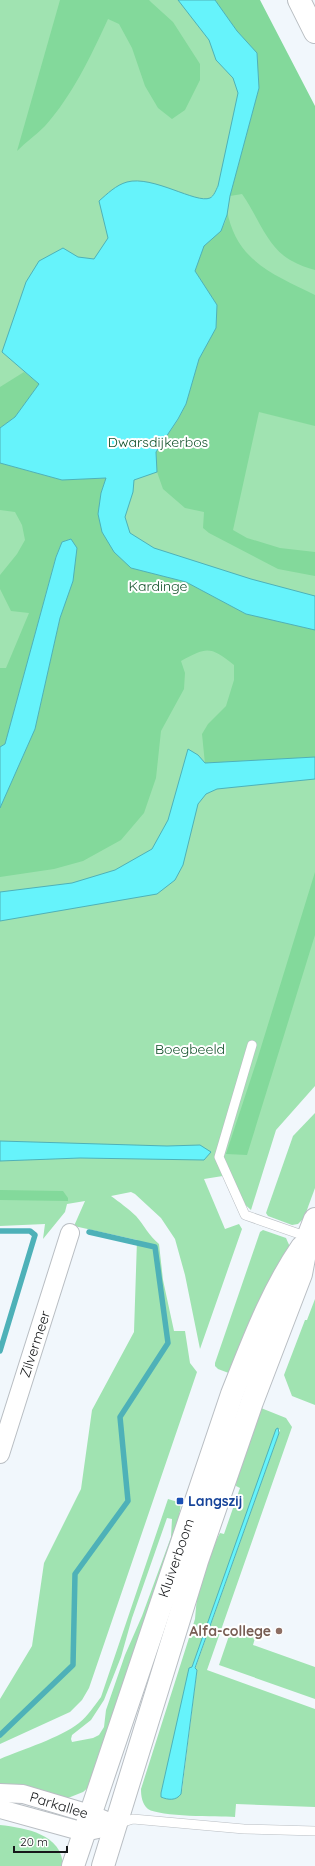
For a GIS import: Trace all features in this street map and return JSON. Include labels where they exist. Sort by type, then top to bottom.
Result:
[{"type":"main road","points":[[299,0],[315,32]]},
{"type":"main road","name":"Kluiverboom","points":[[73,1866],[232,1394],[258,1331],[285,1272],[313,1232]]},
{"type":"main road","name":"Kluiverboom","points":[[103,1866],[197,1561],[255,1395],[301,1274],[313,1232]]},
{"type":"street","name":"Zilvermeer","points":[[0,1454],[70,1233]]},
{"type":"street","name":"Parkallee","points":[[0,1793],[23,1794],[87,1823]]},
{"type":"street","name":"Parkallee","points":[[0,1809],[87,1823],[116,1825]]},
{"type":"lane","points":[[252,1045],[219,1157],[245,1215],[313,1232]]},
{"type":"lane","points":[[116,1825],[133,1819],[244,1829],[315,1831]]},
{"type":"green space","name":"Dwarsdijkerbos","points":[[0,0],[245,0],[315,135],[315,1086],[276,1130],[251,1210],[241,1201],[229,1175],[204,1179],[225,1229],[239,1224],[242,1229],[200,1349],[185,1275],[175,1239],[161,1218],[135,1194],[131,1192],[111,1196],[136,1216],[152,1238],[159,1244],[163,1280],[174,1331],[185,1331],[190,1363],[197,1372],[89,1688],[82,1700],[70,1712],[0,1744],[0,1699],[32,1646],[44,1563],[81,1489],[92,1410],[134,1332],[137,1240],[74,1226],[85,1201],[67,1204],[65,1212],[43,1239],[45,1224],[0,1226]]},
{"type":"green space","points":[[60,0],[149,0],[173,22],[200,64],[200,80],[185,110],[172,119],[158,108],[145,86],[132,48],[119,24],[108,19],[88,61],[64,102],[45,126],[17,151]]},
{"type":"green space","points":[[215,0],[260,0],[315,106],[315,270],[297,264],[283,255],[269,240],[242,194],[230,196],[259,88],[257,53],[237,31]]},
{"type":"green space","points":[[227,210],[232,227],[239,242],[248,254],[271,272],[315,295],[315,426],[259,412],[233,530],[247,538],[280,548],[315,552],[315,576],[278,569],[209,533],[203,528],[204,512],[185,508],[163,489],[157,472],[156,452],[178,420],[186,404],[199,359],[216,328],[217,305],[195,271],[203,248],[223,226],[227,216]]},
{"type":"green space","points":[[24,372],[39,384],[15,417],[0,428],[0,387]]},
{"type":"green space","name":"Kardinge","points":[[0,463],[62,480],[106,478],[101,493],[131,568],[186,582],[246,614],[315,630],[315,757],[205,764],[202,734],[208,724],[226,706],[234,680],[234,665],[214,652],[203,651],[197,653],[181,661],[185,673],[184,689],[161,731],[156,778],[144,813],[121,840],[83,861],[54,869],[0,877],[0,808],[35,729],[60,618],[73,581],[71,539],[62,542],[56,556],[5,744],[0,747],[0,668],[6,668],[29,613],[11,611],[0,589],[0,575],[17,554],[25,540],[22,525],[15,512],[0,510]]},
{"type":"green space","points":[[315,872],[315,935],[247,1155],[226,1154],[258,1057]]},
{"type":"green space","points":[[315,1113],[315,1188],[304,1218],[298,1224],[292,1225],[268,1216],[266,1213],[293,1136]]},
{"type":"green space","points":[[0,1190],[63,1191],[68,1198],[68,1201],[0,1200]]},
{"type":"green space","points":[[263,1230],[286,1238],[290,1247],[234,1375],[218,1369],[215,1366],[215,1363],[260,1232]]},
{"type":"green space","points":[[315,1299],[315,1405],[292,1396],[284,1375],[305,1320],[307,1320]]},
{"type":"green space","points":[[256,1406],[286,1418],[292,1427],[207,1670],[315,1709],[315,1807],[236,1804],[235,1817],[176,1815],[154,1812],[144,1805],[141,1789],[195,1619],[199,1574],[220,1533],[224,1534],[240,1488],[236,1486],[238,1457]],"holes":[[[277,1428],[280,1430],[195,1669],[197,1670],[182,1790],[161,1793],[192,1667]]]},
{"type":"green space","points":[[168,1499],[181,1503],[177,1532],[90,1786],[83,1792],[68,1798],[0,1786],[0,1759],[62,1734],[79,1723],[91,1711],[101,1697]],"holes":[[[167,1518],[172,1519],[171,1537],[142,1616],[125,1655],[106,1710],[104,1727],[99,1735],[93,1738],[72,1742],[72,1735],[91,1720],[104,1700],[121,1657],[132,1618]]]},
{"type":"green space","points":[[232,1627],[256,1635],[253,1645],[315,1667],[315,1699],[219,1665]]},
{"type":"green space","points":[[0,1825],[31,1831],[49,1840],[61,1855],[63,1866],[0,1866]]},
{"type":"water","points":[[178,0],[215,0],[237,31],[257,53],[259,88],[230,196],[227,215],[221,231],[204,246],[195,271],[217,305],[216,328],[199,359],[186,404],[156,452],[157,472],[134,480],[133,492],[125,517],[130,533],[154,548],[251,579],[315,596],[315,630],[246,614],[186,582],[131,568],[114,552],[102,532],[98,514],[101,493],[106,478],[62,480],[0,463],[0,428],[15,417],[39,384],[2,352],[26,282],[39,261],[63,248],[78,257],[94,259],[108,238],[99,201],[123,183],[137,181],[149,182],[203,199],[210,198],[215,193],[218,186],[238,93],[233,78],[216,60],[209,40]]},
{"type":"water","points":[[71,539],[77,548],[73,581],[60,618],[35,729],[0,808],[0,747],[5,744],[56,557],[62,542]]},
{"type":"water","points":[[188,749],[198,755],[205,763],[315,757],[315,779],[217,789],[206,794],[198,804],[183,865],[175,880],[157,894],[0,921],[0,892],[72,883],[115,870],[152,849],[168,820]]},
{"type":"water","points":[[0,1141],[167,1146],[200,1145],[211,1152],[204,1160],[80,1158],[0,1161]]},
{"type":"water","points":[[278,1428],[279,1433],[195,1668],[197,1670],[181,1794],[174,1799],[164,1798],[161,1797],[161,1793],[189,1668],[192,1667],[276,1429]]},
{"type":"waterway","points":[[0,1231],[30,1231],[35,1235],[0,1351]]},
{"type":"waterway","points":[[0,1735],[73,1665],[75,1574],[128,1501],[120,1417],[168,1343],[155,1247],[89,1232]]},
{"type":"place","name":"Langszij","points":[[180,1501]]},
{"type":"place","name":"Alfa-college","points":[[279,1631]]},
{"type":"park label","name":"Boegbeeld","points":[[190,1049]]}]
